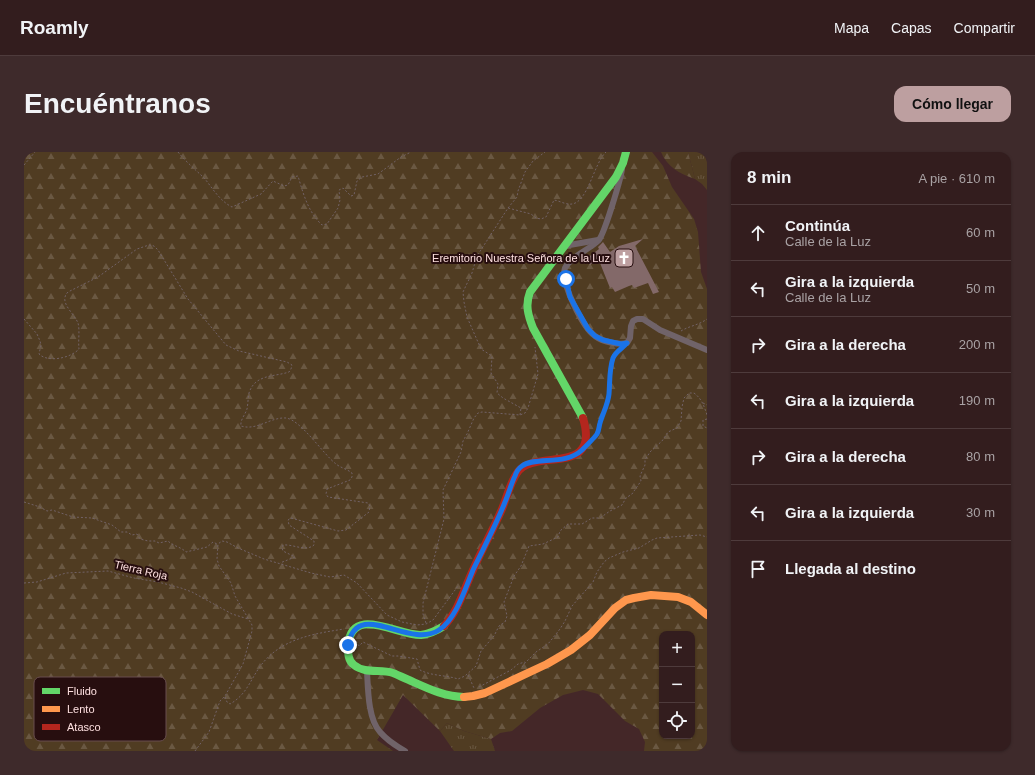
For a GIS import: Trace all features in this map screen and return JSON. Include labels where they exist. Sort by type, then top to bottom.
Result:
[{"type":"street","points":[[626,152],[622,173],[600,240],[568,264],[564,270],[570,297],[588,329],[595,336],[603,340],[621,344],[627,343],[630,338],[633,321],[643,319],[660,330],[707,350]]},
{"type":"street","points":[[623,163],[616,177],[530,292],[526,305],[527,314],[534,328],[583,418],[587,434],[586,445],[582,450],[569,457],[552,461],[529,463],[522,466],[514,476],[506,501],[461,599],[451,618],[441,629],[422,636],[409,634],[376,624],[364,624],[353,631],[348,645],[348,654],[351,662],[355,666],[367,671],[384,671],[393,673],[448,696],[468,697],[482,694],[557,659],[593,634],[620,604],[630,598],[658,595],[686,599],[700,608],[707,615]]},
{"type":"street","points":[[564,246],[600,240]]},
{"type":"street","points":[[367,671],[372,716],[379,731],[391,743],[405,751]]},
{"type":"path","points":[[24,164],[35,152]]},
{"type":"path","points":[[178,152],[182,158],[204,178],[226,204],[232,207],[261,194],[273,181],[284,186],[288,185],[292,177],[298,176],[309,206],[315,218],[322,225],[327,224],[338,208],[340,200],[339,190],[343,188],[351,196],[354,195],[357,181],[362,177],[378,174],[401,157],[411,152]]},
{"type":"path","points":[[520,415],[521,408],[503,398],[498,393],[498,384],[491,373],[492,356],[480,349],[464,302],[463,292],[472,273],[477,256],[508,208],[517,197],[525,172],[533,161],[545,152]]},
{"type":"path","points":[[508,208],[531,214],[536,218],[541,219],[546,217],[554,200],[570,205],[576,204],[588,188],[595,171],[606,152]]},
{"type":"path","points":[[24,319],[37,334],[41,345],[39,354],[42,357],[46,359],[76,353],[79,349],[78,323],[67,306],[64,298],[66,294],[98,277],[137,249],[149,244],[158,250],[188,299],[226,345],[239,351],[287,362],[292,366],[289,372],[267,376],[256,382],[250,392],[246,412],[240,422],[241,426],[246,428],[252,427],[287,418],[293,421],[302,428],[336,464],[352,473],[350,480],[327,489],[326,494],[328,496],[368,503],[370,506],[369,512],[346,530],[338,531],[291,518],[288,520],[289,525],[314,541],[314,545],[307,548],[283,545],[283,551],[295,557],[280,563]]},
{"type":"path","points":[[674,336],[688,327],[697,325],[707,319]]},
{"type":"path","points":[[426,624],[423,603],[444,519],[443,490],[461,452],[463,440],[478,413],[520,415],[528,408],[538,374],[534,341]]},
{"type":"path","points":[[586,445],[597,435],[607,406],[610,373],[613,358],[618,350]]},
{"type":"path","points":[[225,696],[227,702],[230,704],[235,701],[251,684],[260,668],[275,650],[291,641],[324,632],[353,631],[359,646],[363,642],[392,656],[405,656],[416,659],[420,670],[425,673],[458,679],[468,674],[476,666],[481,651],[494,636],[499,626],[505,622],[507,616],[504,602],[514,576],[521,566],[529,546],[543,544],[558,537],[560,531],[568,524],[582,524],[592,518],[600,518],[622,505],[626,498],[632,494],[640,481],[640,476],[645,465],[644,460],[662,441],[668,432],[677,428],[681,421],[684,398],[688,393],[694,393],[707,405]]},
{"type":"path","points":[[703,402],[707,415]]},
{"type":"path","points":[[707,419],[703,420],[702,426],[707,428]]},
{"type":"path","points":[[24,502],[25,501],[47,511],[52,510],[73,517],[99,520],[117,528],[121,532],[128,532],[132,535],[137,534],[140,539],[148,542],[155,541],[159,543],[168,541],[186,552],[207,547],[213,542],[218,544],[222,541],[264,559],[311,573],[330,576],[344,576],[357,583],[387,615],[402,622],[417,625],[426,624],[433,620],[461,582]]},
{"type":"path","points":[[518,677],[526,661],[548,644],[565,621],[572,606],[583,595],[593,582],[597,572],[609,558],[623,552],[639,548],[657,538],[700,535],[707,537]]},
{"type":"path","points":[[195,751],[209,732],[222,698],[225,696],[243,664],[252,631],[252,625],[235,596],[231,583],[219,566],[217,559],[218,544]]},
{"type":"path","name":"Tierra Roja","points":[[24,583],[37,582],[66,573],[108,571],[181,588],[192,592],[232,614],[249,619]]},
{"type":"path","points":[[468,674],[470,682],[475,690],[481,685],[526,661]]},
{"type":"green space","points":[[24,152],[652,152],[663,166],[672,187],[694,219],[698,232],[701,272],[707,289],[707,751],[644,751],[645,742],[639,729],[625,721],[598,694],[583,690],[563,695],[540,708],[512,731],[500,733],[491,739],[464,731],[447,723],[440,731],[403,695],[377,740],[393,751],[24,751]]},
{"type":"green space","points":[[661,152],[688,152],[695,179],[684,175],[670,166]]},
{"type":"green space","points":[[688,152],[707,152],[707,190],[695,179]]},
{"type":"green space","points":[[447,723],[464,731],[491,739],[495,751],[454,751],[440,731]]},
{"type":"building","points":[[643,239],[635,246],[659,292],[653,294],[648,283],[634,288],[632,285],[615,292],[612,287],[610,288],[600,263],[598,264],[597,260],[590,265],[586,259],[599,249],[598,247],[603,242],[610,252],[619,246]]},
{"type":"traffic: fast","points":[[583,418],[533,328],[527,306],[528,297],[530,292],[616,177],[623,163],[626,152]]},
{"type":"traffic: fast","points":[[444,626],[433,632],[421,635],[366,624],[357,627],[351,634],[348,646],[349,657],[352,663],[358,668],[393,673],[436,692],[457,697],[464,697]]},
{"type":"traffic: slow","points":[[464,697],[485,693],[547,664],[571,650],[590,635],[615,608],[626,600],[651,595],[678,597],[691,602],[707,615]]},
{"type":"traffic: jam","points":[[444,626],[454,613],[476,562],[499,517],[510,486],[517,473],[525,466],[537,462],[575,455],[583,448],[586,437],[583,418]]},
{"type":"place","name":"Eremitorio Nuestra Señora de la Luz","points":[[624,258]]},
{"type":"route","points":[[348,645],[350,636],[355,628],[364,624],[376,624],[409,634],[422,636],[436,632],[446,625],[461,599],[506,501],[514,476],[522,466],[529,463],[552,461],[576,454],[597,435],[607,406],[613,358],[618,350],[627,343],[621,344],[603,340],[595,336],[588,329],[570,297],[566,279]]}]
